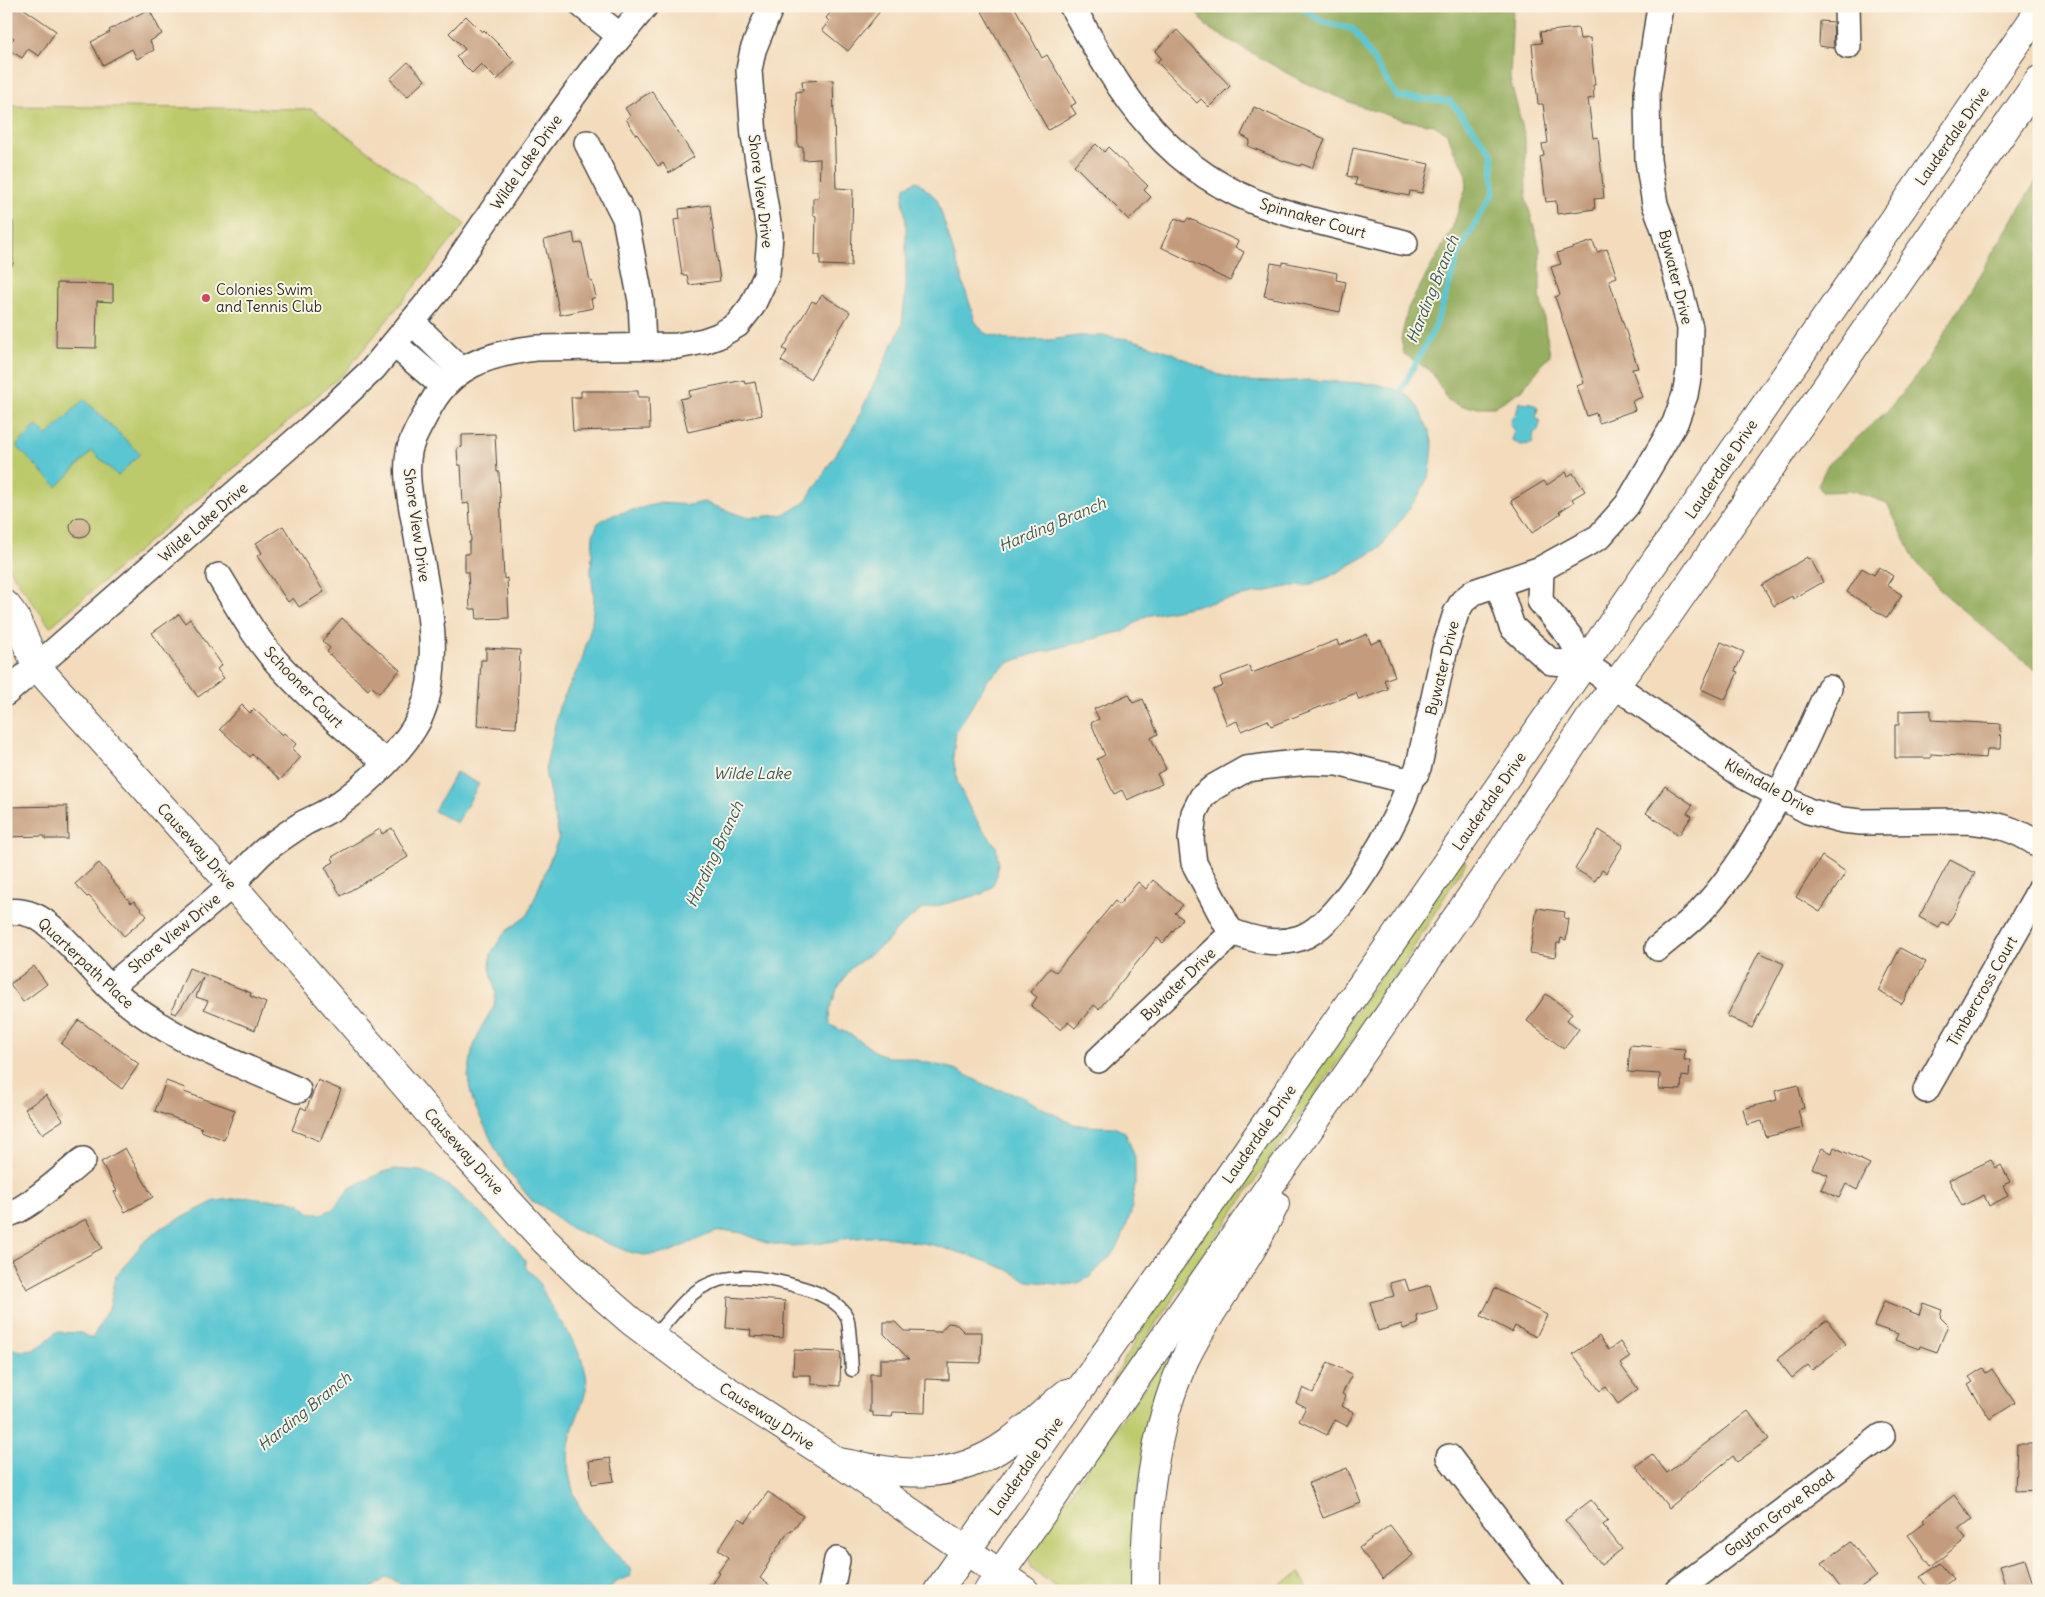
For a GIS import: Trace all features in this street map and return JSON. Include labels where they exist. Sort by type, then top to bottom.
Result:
[{"type":"main road","name":"Lauderdale Drive","points":[[938,1591],[1093,1372],[2039,11]]},
{"type":"main road","points":[[994,1582],[1493,865],[1589,720],[1666,618],[2039,80]]},
{"type":"main road","name":"Causeway Drive","points":[[6,604],[15,616],[37,667],[232,884],[463,1152],[593,1288],[630,1321],[699,1372],[838,1462],[966,1551],[994,1582],[1025,1591]]},
{"type":"main road","name":"Causeway Drive","points":[[6,650],[37,667]]},
{"type":"main road","points":[[1145,1591],[1146,1554],[1153,1476],[1163,1421],[1176,1380],[1199,1334],[1254,1244],[1327,1103]]},
{"type":"main road","points":[[838,1462],[908,1474],[938,1472],[966,1465],[992,1454],[1093,1372]]},
{"type":"street","points":[[583,6],[620,36]]},
{"type":"street","name":"Wilde Lake Drive","points":[[6,694],[309,429],[373,369],[439,289],[536,147],[590,73],[645,6]]},
{"type":"street","name":"Shore View Drive","points":[[110,987],[232,884],[264,851],[303,824],[338,805],[360,788],[399,748],[422,714],[428,694],[432,653],[431,629],[410,499],[408,468],[409,450],[433,398],[452,378],[483,359],[518,350],[536,348],[677,346],[704,341],[718,336],[736,325],[752,306],[767,274],[770,236],[754,136],[749,70],[753,50],[771,6]]},
{"type":"street","name":"Spinnaker Court","points":[[1072,6],[1105,65],[1139,116],[1171,148],[1201,174],[1231,191],[1272,208],[1405,243]]},
{"type":"street","name":"Bywater Drive","points":[[1098,1060],[1226,939],[1230,931],[1260,941],[1282,942],[1302,938],[1319,928],[1337,909],[1359,880],[1394,823],[1407,795],[1411,778],[1416,773],[1445,648],[1456,613],[1463,601],[1474,592],[1541,569],[1572,554],[1599,537],[1628,505],[1675,423],[1685,395],[1689,372],[1690,328],[1664,229],[1655,204],[1648,160],[1647,93],[1660,6]]},
{"type":"street","points":[[1847,6],[1848,46]]},
{"type":"street","points":[[587,143],[625,218],[641,301],[643,346]]},
{"type":"street","points":[[412,322],[452,378]]},
{"type":"street","points":[[394,344],[452,378]]},
{"type":"street","name":"Kleindale Drive","points":[[1541,569],[1540,601],[1570,637],[1584,664],[1745,777],[1808,811],[1842,820],[1967,821],[1988,823],[2022,834],[2039,844]]},
{"type":"street","name":"Schooner Court","points":[[219,576],[245,619],[281,667],[340,724],[386,762]]},
{"type":"street","points":[[1498,584],[1512,627],[1551,662],[1584,664]]},
{"type":"street","points":[[1658,948],[1699,913],[1732,872],[1754,838],[1794,767],[1829,688]]},
{"type":"street","points":[[1230,931],[1194,863],[1191,839],[1194,813],[1202,797],[1214,787],[1246,770],[1298,763],[1337,763],[1398,780],[1411,778]]},
{"type":"street","name":"Timbercross Court","points":[[1926,1090],[2039,891]]},
{"type":"street","name":"Quarterpath Place","points":[[6,912],[32,914],[38,917],[56,932],[110,987],[137,1010],[170,1032],[199,1048],[298,1090]]},
{"type":"street","points":[[6,1214],[13,1214],[83,1160]]},
{"type":"street","name":"Gayton Grove Road","points":[[1677,1591],[1882,1436]]},
{"type":"street","points":[[1449,1457],[1551,1591]]},
{"type":"street","points":[[831,1591],[837,1560]]},
{"type":"lane","points":[[6,223],[6,262]]},
{"type":"lane","points":[[653,1338],[687,1299],[700,1289],[721,1279],[749,1276],[781,1281],[818,1293],[838,1307],[847,1317],[852,1370]]},
{"type":"green space","points":[[1191,6],[1513,6],[1510,79],[1525,137],[1526,199],[1540,248],[1540,295],[1550,355],[1522,390],[1494,407],[1462,407],[1448,400],[1431,371],[1404,354],[1401,339],[1408,308],[1452,229],[1467,185],[1465,169],[1453,149],[1448,134],[1434,125],[1403,120],[1357,105],[1301,81],[1208,28]]},
{"type":"green space","name":"Colonies Swim and Tennis Club","points":[[6,106],[312,109],[465,224],[345,372],[50,627],[6,564]]},
{"type":"green space","points":[[2039,176],[2039,674],[1940,590],[1915,560],[1887,503],[1853,491],[1822,492],[1818,485],[1828,464],[1888,410],[1925,365]]},
{"type":"green space","points":[[1462,859],[1466,862],[1368,1018],[1114,1384],[1111,1382],[1180,1266]]},
{"type":"green space","points":[[1163,1361],[1168,1365],[1133,1591],[1060,1591],[1032,1568],[1029,1561],[1030,1550]]},
{"type":"green space","points":[[1300,1573],[1309,1591],[1268,1591]]},
{"type":"water","name":"Wilde Lake","points":[[917,181],[937,199],[975,321],[984,333],[1010,340],[1050,340],[1077,336],[1106,336],[1134,340],[1170,352],[1217,374],[1243,381],[1309,380],[1376,384],[1401,391],[1412,399],[1419,409],[1430,433],[1433,446],[1430,473],[1419,495],[1380,548],[1331,576],[1306,586],[1292,586],[1146,616],[1124,631],[1010,662],[989,678],[956,732],[953,757],[958,784],[969,807],[996,846],[998,860],[997,875],[992,887],[982,894],[921,910],[895,931],[887,942],[851,968],[837,989],[829,1012],[830,1025],[853,1036],[876,1052],[888,1057],[902,1057],[955,1069],[989,1087],[1016,1094],[1073,1124],[1113,1127],[1125,1132],[1135,1157],[1135,1184],[1131,1212],[1122,1238],[1116,1250],[1090,1277],[1078,1283],[1066,1285],[1028,1281],[1004,1268],[968,1255],[933,1245],[881,1236],[791,1246],[766,1243],[742,1233],[728,1231],[716,1232],[667,1253],[643,1255],[629,1252],[570,1228],[542,1206],[532,1201],[508,1171],[496,1150],[473,1102],[468,1077],[472,1051],[481,1028],[494,1006],[496,993],[490,967],[491,954],[504,933],[528,915],[559,837],[545,770],[559,707],[582,660],[592,623],[594,598],[591,573],[593,535],[598,523],[609,516],[661,503],[689,505],[704,502],[742,516],[754,517],[781,515],[805,502],[853,428],[902,325],[906,286],[906,223],[903,199],[905,187]]},
{"type":"water","points":[[84,399],[140,454],[118,476],[92,451],[57,487],[16,446],[36,426],[47,436]]},
{"type":"water","points":[[1519,402],[1531,403],[1538,407],[1536,419],[1539,420],[1540,424],[1537,432],[1534,432],[1532,444],[1521,445],[1512,441],[1514,428],[1511,427],[1510,423],[1513,415],[1516,416]]},
{"type":"water","points":[[456,772],[479,784],[457,823],[434,811]]},
{"type":"water","points":[[395,1169],[421,1171],[433,1176],[453,1189],[473,1206],[515,1247],[525,1260],[526,1269],[535,1277],[553,1310],[573,1340],[584,1365],[587,1382],[584,1398],[570,1441],[568,1462],[570,1478],[579,1506],[594,1528],[630,1569],[631,1576],[614,1583],[608,1591],[414,1591],[387,1577],[367,1591],[6,1591],[6,1346],[22,1351],[34,1350],[56,1332],[81,1333],[92,1339],[110,1306],[116,1276],[142,1244],[161,1228],[215,1201],[251,1197],[263,1200],[288,1200],[300,1204],[309,1212],[321,1214],[333,1209],[350,1188],[383,1172]]},
{"type":"building","points":[[6,6],[20,6],[56,31],[39,56],[28,49],[22,58],[6,48],[14,38],[6,33]]},
{"type":"building","points":[[836,6],[884,6],[848,51],[822,30],[829,21],[826,18]]},
{"type":"building","points":[[979,6],[1014,6],[1042,58],[1047,55],[1076,103],[1071,106],[1076,114],[1048,130]]},
{"type":"building","points":[[149,9],[162,34],[150,41],[154,50],[137,59],[132,49],[103,65],[91,42],[110,32],[109,30]]},
{"type":"building","points":[[466,16],[482,32],[484,30],[515,61],[497,80],[481,64],[472,73],[456,57],[465,49],[449,33]]},
{"type":"building","points":[[1820,21],[1833,22],[1834,48],[1819,46]]},
{"type":"building","points":[[1578,28],[1580,39],[1590,38],[1595,85],[1593,85],[1594,98],[1588,99],[1593,138],[1598,137],[1604,198],[1594,199],[1595,209],[1557,214],[1556,201],[1546,202],[1540,157],[1544,156],[1542,144],[1548,143],[1543,104],[1538,104],[1532,44],[1542,43],[1540,32]]},
{"type":"building","points":[[1177,30],[1230,86],[1209,107],[1201,99],[1197,103],[1157,62],[1161,58],[1155,51]]},
{"type":"building","points":[[408,62],[425,80],[407,97],[390,79]]},
{"type":"building","points":[[833,80],[836,188],[853,189],[851,266],[820,265],[820,255],[815,255],[816,216],[813,215],[813,198],[819,198],[820,159],[803,160],[803,147],[798,147],[796,92],[803,91],[802,81]]},
{"type":"building","points":[[652,91],[694,157],[669,173],[663,163],[658,166],[626,119],[630,116],[625,108]]},
{"type":"building","points":[[1254,107],[1325,139],[1312,168],[1284,161],[1248,146],[1250,140],[1241,135]]},
{"type":"building","points":[[1096,144],[1104,152],[1108,147],[1148,186],[1144,190],[1151,197],[1129,220],[1074,165]]},
{"type":"building","points":[[1353,148],[1429,164],[1422,193],[1410,191],[1409,196],[1355,185],[1357,178],[1347,176]]},
{"type":"building","points":[[710,205],[720,281],[689,285],[687,275],[682,275],[674,220],[680,219],[679,209]]},
{"type":"building","points":[[1175,218],[1185,222],[1188,218],[1238,241],[1235,247],[1244,252],[1230,281],[1161,247]]},
{"type":"building","points":[[573,233],[575,244],[582,243],[590,281],[592,281],[596,297],[591,299],[593,308],[560,315],[544,240]]},
{"type":"building","points":[[1593,241],[1597,252],[1607,249],[1617,277],[1609,280],[1638,368],[1632,369],[1642,397],[1632,401],[1635,410],[1599,423],[1596,413],[1587,416],[1577,386],[1584,383],[1555,297],[1560,295],[1551,267],[1561,264],[1557,253]]},
{"type":"building","points":[[1283,262],[1337,273],[1336,280],[1346,282],[1340,312],[1264,296],[1271,263],[1283,265]]},
{"type":"building","points":[[57,283],[113,284],[113,302],[97,301],[96,348],[56,347]]},
{"type":"building","points":[[822,295],[850,312],[810,379],[781,361],[787,351],[783,349],[812,301],[816,303]]},
{"type":"building","points":[[744,380],[745,384],[755,382],[762,415],[688,432],[680,399],[690,397],[689,391]]},
{"type":"building","points":[[581,391],[638,391],[638,397],[649,397],[650,429],[573,431],[571,397],[581,397]]},
{"type":"building","points":[[495,434],[497,472],[499,472],[504,579],[507,578],[509,618],[477,619],[476,609],[470,609],[468,572],[465,572],[465,554],[469,554],[469,542],[471,541],[469,503],[463,504],[461,465],[458,465],[457,448],[462,447],[462,435]]},
{"type":"building","points":[[1566,472],[1568,476],[1573,473],[1585,491],[1572,499],[1574,502],[1559,512],[1561,513],[1532,533],[1511,501],[1544,481],[1547,485]]},
{"type":"building","points":[[76,517],[84,517],[90,523],[90,531],[84,537],[76,537],[70,531],[70,523]]},
{"type":"building","points":[[283,526],[324,592],[299,607],[293,598],[288,602],[257,556],[262,553],[256,543]]},
{"type":"building","points":[[1807,557],[1808,559],[1810,558],[1823,582],[1793,599],[1792,596],[1774,606],[1762,585]]},
{"type":"building","points":[[1879,567],[1893,576],[1887,585],[1902,595],[1887,618],[1847,592],[1862,568],[1874,575]]},
{"type":"building","points":[[179,614],[185,623],[190,619],[222,665],[217,669],[224,678],[198,697],[152,633]]},
{"type":"building","points":[[342,618],[400,670],[379,693],[371,686],[368,690],[327,652],[330,648],[322,641]]},
{"type":"building","points":[[1367,634],[1371,644],[1381,640],[1395,676],[1384,680],[1388,689],[1359,700],[1356,693],[1271,726],[1268,720],[1241,731],[1237,721],[1227,725],[1213,690],[1223,686],[1220,677],[1249,666],[1252,673],[1337,640],[1339,646]]},
{"type":"building","points":[[1721,642],[1744,652],[1735,671],[1738,672],[1725,700],[1701,689]]},
{"type":"building","points":[[486,648],[520,650],[516,728],[477,726],[481,660],[486,660]]},
{"type":"building","points":[[1129,694],[1133,703],[1143,699],[1158,734],[1151,738],[1166,769],[1157,774],[1162,784],[1127,800],[1122,790],[1114,794],[1097,759],[1105,755],[1091,723],[1099,719],[1094,709]]},
{"type":"building","points":[[242,705],[250,713],[254,709],[282,735],[284,733],[296,744],[292,749],[301,757],[280,780],[252,754],[250,757],[220,729]]},
{"type":"building","points":[[1931,710],[1931,720],[2001,724],[2000,749],[1987,749],[1986,758],[1931,754],[1931,758],[1895,758],[1895,725],[1899,725],[1899,711]]},
{"type":"building","points":[[1665,786],[1693,805],[1687,813],[1692,816],[1679,835],[1646,813]]},
{"type":"building","points":[[67,806],[68,839],[45,839],[45,836],[6,837],[6,807]]},
{"type":"building","points":[[392,828],[408,857],[341,896],[325,867],[334,862],[332,857],[380,829],[382,834]]},
{"type":"building","points":[[1599,830],[1623,845],[1606,873],[1602,870],[1595,881],[1575,869]]},
{"type":"building","points":[[1822,856],[1846,872],[1820,912],[1796,897]]},
{"type":"building","points":[[1950,860],[1975,873],[1948,925],[1942,922],[1939,928],[1919,917]]},
{"type":"building","points":[[99,863],[131,903],[134,901],[147,916],[124,936],[89,896],[87,897],[75,884]]},
{"type":"building","points":[[1153,880],[1183,905],[1175,913],[1183,919],[1163,943],[1157,938],[1099,1009],[1094,1005],[1075,1028],[1068,1022],[1061,1030],[1031,1006],[1037,997],[1030,992],[1050,968],[1056,972],[1115,901],[1119,905],[1138,882],[1146,889]]},
{"type":"building","points":[[1537,908],[1565,912],[1564,918],[1569,919],[1566,940],[1561,938],[1560,943],[1557,943],[1555,957],[1530,953]]},
{"type":"building","points":[[1900,948],[1926,962],[1902,1004],[1878,991]]},
{"type":"building","points":[[1759,952],[1784,964],[1752,1028],[1727,1016]]},
{"type":"building","points":[[34,966],[47,984],[23,1002],[10,984]]},
{"type":"building","points":[[189,968],[251,993],[250,996],[266,1003],[255,1030],[204,1009],[208,1001],[196,997],[203,978],[176,1014],[171,1012]]},
{"type":"building","points":[[1546,994],[1572,1013],[1567,1020],[1579,1029],[1564,1049],[1527,1021]]},
{"type":"building","points":[[79,1020],[139,1064],[122,1089],[61,1044]]},
{"type":"building","points":[[1630,1045],[1685,1049],[1684,1060],[1690,1060],[1689,1077],[1682,1076],[1681,1090],[1659,1089],[1660,1074],[1628,1072]]},
{"type":"building","points":[[318,1080],[341,1090],[320,1141],[292,1130],[301,1107],[306,1110]]},
{"type":"building","points":[[166,1081],[185,1088],[184,1092],[235,1110],[224,1140],[201,1131],[202,1128],[155,1111]]},
{"type":"building","points":[[1798,1085],[1804,1108],[1798,1110],[1803,1128],[1766,1137],[1762,1121],[1747,1125],[1743,1109],[1777,1100],[1775,1091]]},
{"type":"building","points":[[46,1095],[63,1120],[42,1134],[25,1109]]},
{"type":"building","points":[[1834,1147],[1870,1164],[1857,1190],[1846,1184],[1839,1198],[1821,1189],[1828,1175],[1812,1168],[1822,1148],[1832,1153]]},
{"type":"building","points":[[125,1148],[153,1197],[125,1212],[114,1192],[117,1191],[101,1162]]},
{"type":"building","points":[[1991,1160],[1996,1168],[2001,1165],[2010,1182],[2003,1185],[2008,1196],[1989,1206],[1984,1195],[1962,1206],[1949,1180]]},
{"type":"building","points":[[86,1219],[102,1248],[27,1289],[11,1260]]},
{"type":"building","points":[[1405,1279],[1409,1291],[1430,1285],[1438,1310],[1417,1316],[1418,1324],[1403,1329],[1402,1324],[1378,1331],[1370,1302],[1394,1296],[1390,1283]]},
{"type":"building","points":[[1495,1288],[1547,1315],[1536,1337],[1515,1326],[1512,1332],[1481,1316]]},
{"type":"building","points":[[728,1297],[785,1301],[783,1338],[750,1336],[751,1330],[726,1328]]},
{"type":"building","points":[[1884,1301],[1919,1315],[1923,1303],[1942,1310],[1940,1317],[1948,1325],[1937,1352],[1920,1346],[1919,1349],[1895,1340],[1898,1334],[1874,1326]]},
{"type":"building","points":[[1827,1320],[1846,1344],[1812,1370],[1808,1365],[1792,1378],[1777,1359]]},
{"type":"building","points":[[884,1322],[895,1322],[904,1331],[940,1332],[948,1323],[956,1324],[964,1332],[982,1332],[981,1363],[949,1362],[949,1380],[926,1379],[925,1413],[893,1412],[892,1417],[873,1416],[873,1412],[870,1412],[870,1374],[880,1374],[880,1359],[909,1359],[884,1334]]},
{"type":"building","points":[[1599,1336],[1609,1350],[1620,1342],[1630,1357],[1620,1364],[1638,1389],[1618,1404],[1606,1387],[1600,1391],[1573,1354]]},
{"type":"building","points":[[794,1350],[841,1352],[840,1386],[811,1384],[811,1375],[793,1375]]},
{"type":"building","points":[[1328,1362],[1352,1374],[1342,1394],[1346,1396],[1341,1406],[1354,1412],[1347,1426],[1335,1420],[1327,1435],[1299,1421],[1306,1407],[1296,1402],[1303,1388],[1313,1393]]},
{"type":"building","points":[[1983,1368],[1986,1373],[1992,1369],[2015,1403],[1990,1419],[1968,1385],[1973,1382],[1969,1377]]},
{"type":"building","points":[[1748,1411],[1769,1439],[1737,1462],[1733,1456],[1669,1508],[1636,1466],[1652,1454],[1667,1473]]},
{"type":"building","points":[[2017,1444],[2039,1444],[2039,1490],[2015,1491]]},
{"type":"building","points":[[610,1458],[614,1481],[592,1484],[589,1461]]},
{"type":"building","points":[[1347,1468],[1361,1503],[1323,1518],[1309,1483]]},
{"type":"building","points":[[768,1492],[803,1516],[791,1532],[789,1531],[769,1560],[767,1568],[760,1578],[777,1591],[708,1591],[729,1557],[718,1550],[739,1518],[746,1522]]},
{"type":"building","points":[[1954,1495],[1972,1519],[1959,1529],[1966,1539],[1931,1566],[1908,1535],[1925,1522],[1923,1519]]},
{"type":"building","points":[[1591,1500],[1608,1521],[1603,1525],[1622,1549],[1601,1565],[1565,1520]]},
{"type":"building","points":[[1390,1525],[1413,1555],[1383,1579],[1359,1548]]},
{"type":"building","points":[[1851,1542],[1876,1576],[1856,1591],[1843,1591],[1822,1563]]},
{"type":"building","points":[[2025,1559],[2034,1587],[2020,1591],[2007,1591],[1999,1566]]},
{"type":"building","points":[[1940,1563],[1953,1579],[1937,1591],[1930,1591],[1920,1577]]},
{"type":"waterway","name":"Harding Branch","points":[[1300,6],[1323,22],[1353,29],[1398,97],[1450,101],[1493,153],[1493,193],[1460,250],[1436,325],[1401,391],[1395,393]]},
{"type":"place","name":"Colonies Swim and Tennis Club","points":[[206,298]]}]
